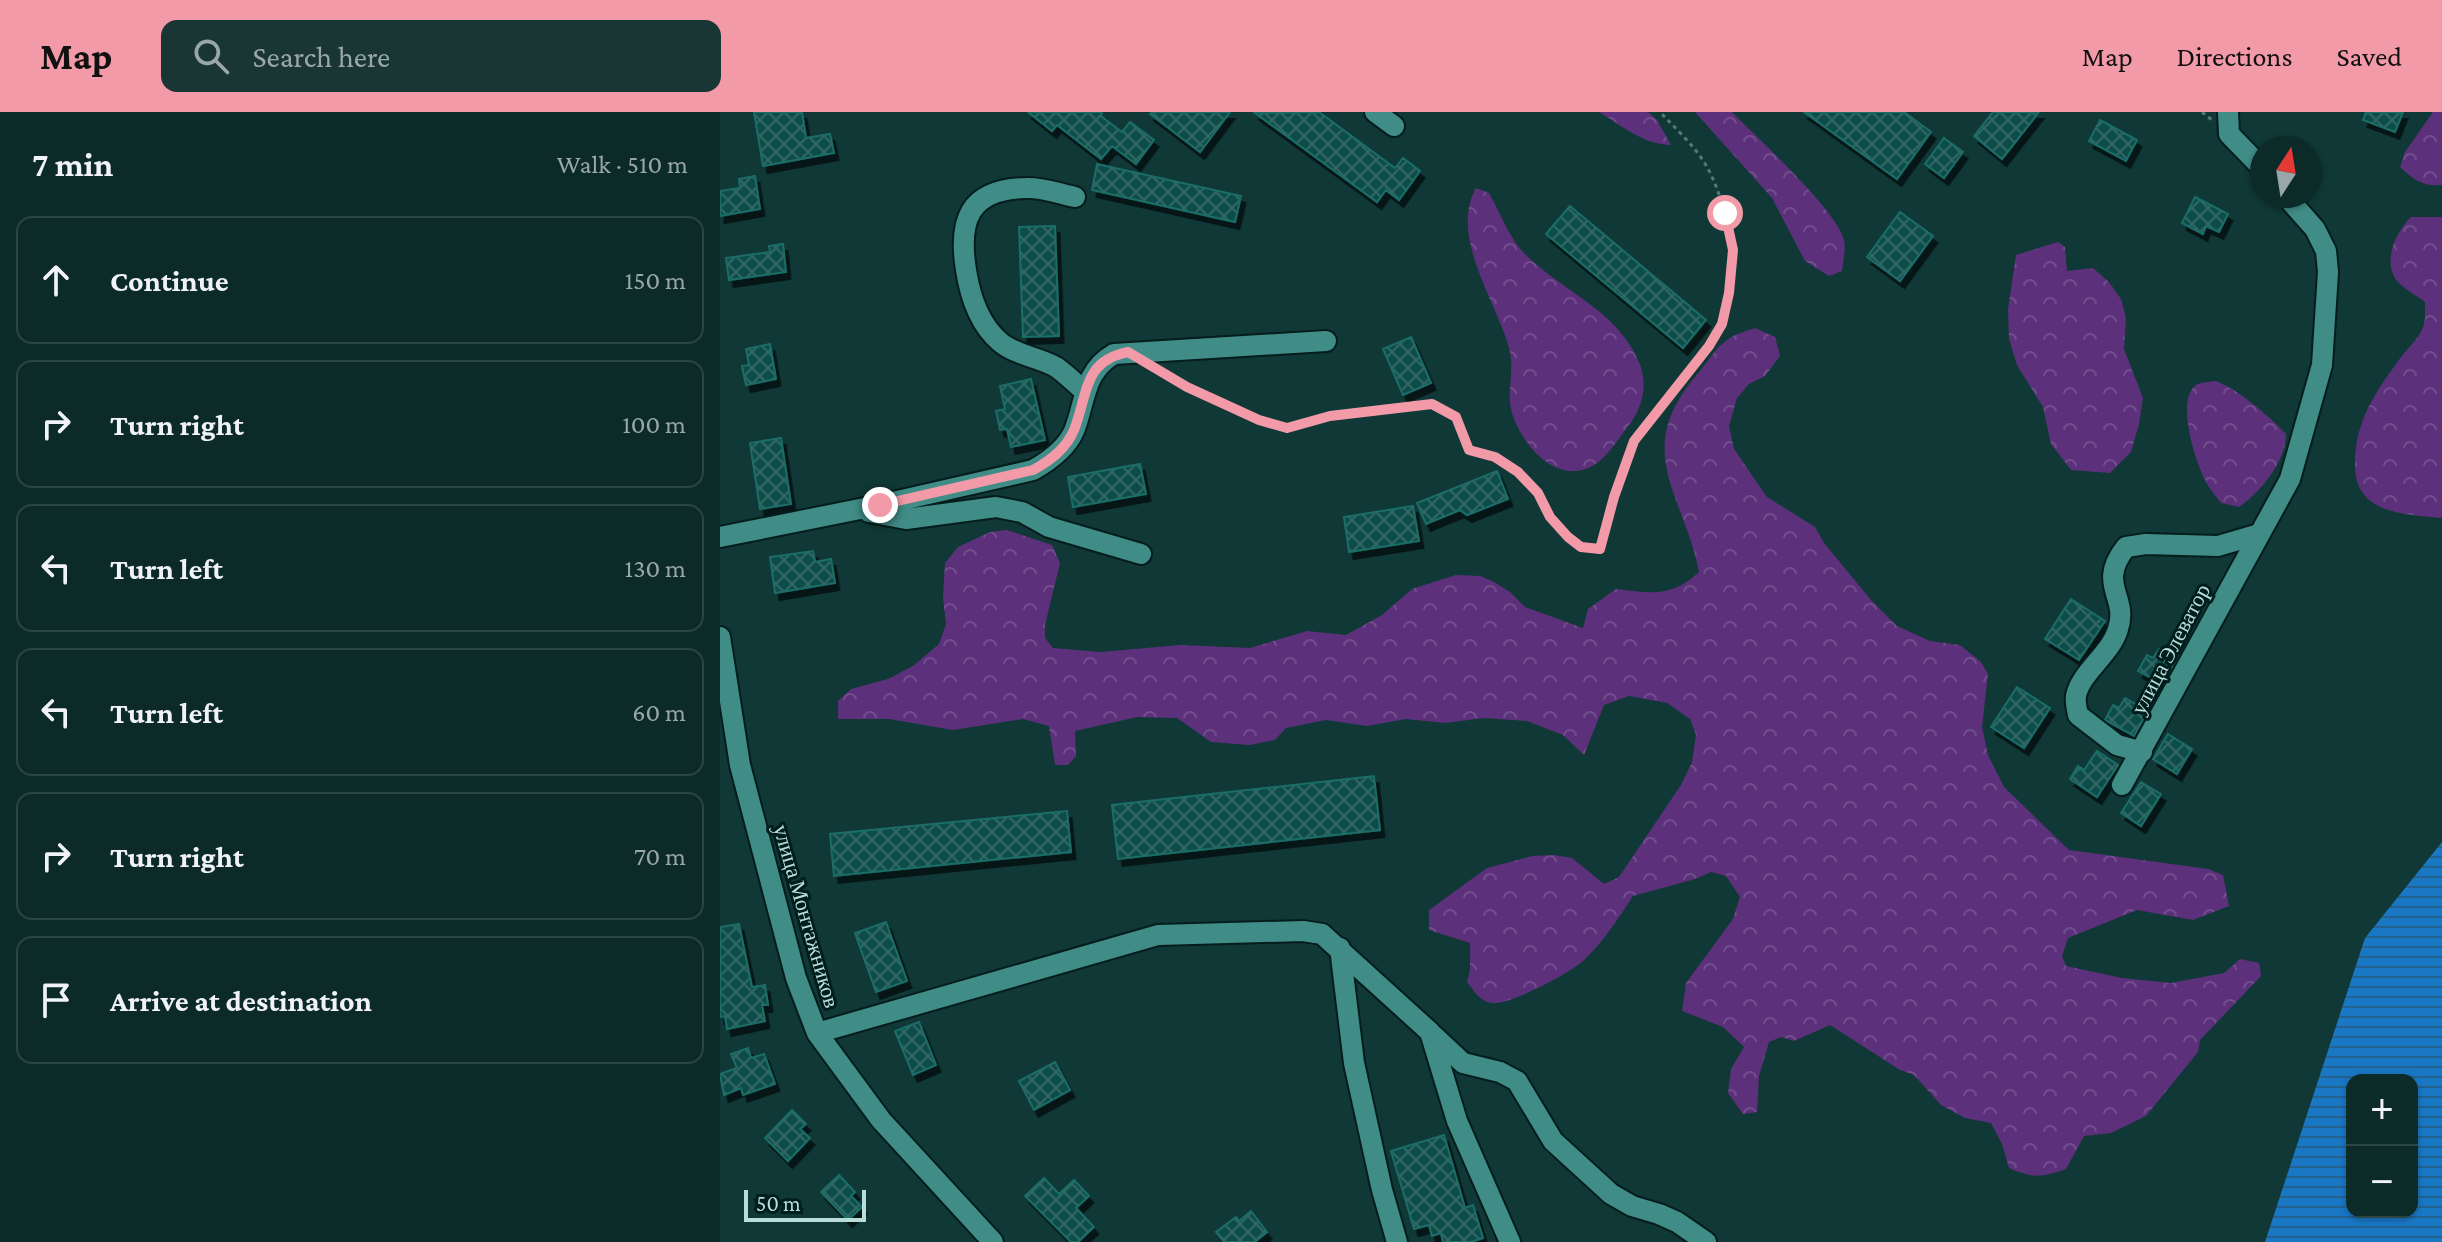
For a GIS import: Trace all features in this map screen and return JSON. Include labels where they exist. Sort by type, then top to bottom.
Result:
[{"type":"street","points":[[1375,112],[1394,126]]},
{"type":"street","points":[[2228,112],[2229,134],[2250,156]]},
{"type":"street","points":[[1075,197],[1028,187],[998,192],[982,200],[971,212],[964,222],[962,243],[969,287],[981,318],[1000,343],[1055,366],[1084,391]]},
{"type":"street","name":"улица Элеватор","points":[[2122,785],[2290,479],[2322,365],[2328,272],[2326,251],[2315,229],[2297,208]]},
{"type":"street","points":[[720,537],[858,510],[1033,470],[1062,449],[1073,432],[1092,374],[1102,361],[1114,354],[1326,341]]},
{"type":"street","points":[[858,510],[906,519],[996,507],[1022,512],[1049,527],[1141,554]]},
{"type":"street","points":[[2142,752],[2117,745],[2078,715],[2076,696],[2084,680],[2114,643],[2120,623],[2112,574],[2116,560],[2126,547],[2146,544],[2218,546],[2259,534]]},
{"type":"street","name":"улица Монтажников","points":[[720,637],[730,765],[796,978],[817,1033],[881,1120],[993,1242]]},
{"type":"street","points":[[817,1033],[1158,935],[1303,931],[1322,934],[1463,1063],[1500,1072],[1517,1081],[1553,1141],[1611,1194],[1632,1206],[1677,1222],[1706,1242]]},
{"type":"street","points":[[1340,948],[1354,1063],[1382,1190],[1397,1242]]},
{"type":"street","points":[[1430,1032],[1457,1121],[1510,1242]]},
{"type":"path","points":[[1154,369],[1259,420],[1287,428],[1330,416],[1432,404],[1456,417],[1469,450],[1495,457],[1518,472],[1538,493],[1550,517],[1568,537],[1581,547],[1600,549],[1634,441],[1709,346],[1722,324],[1729,293],[1733,250],[1725,213],[1707,167],[1660,112]]},
{"type":"green space","points":[[1599,112],[1648,112],[1657,120],[1671,145],[1642,138]]},
{"type":"green space","points":[[1695,112],[1732,112],[1812,193],[1844,240],[1842,271],[1829,276],[1805,261],[1772,198]]},
{"type":"green space","points":[[2433,112],[2442,112],[2442,185],[2419,182],[2400,167],[2405,152]]},
{"type":"green space","points":[[1476,188],[1489,193],[1520,249],[1603,315],[1629,344],[1639,362],[1644,389],[1632,422],[1603,458],[1580,471],[1566,471],[1541,458],[1515,422],[1510,402],[1509,348],[1471,248],[1469,207]]},
{"type":"green space","points":[[2411,217],[2442,217],[2440,518],[2398,513],[2373,503],[2364,495],[2355,468],[2358,436],[2368,408],[2424,324],[2425,302],[2398,282],[2391,266],[2392,248]]},
{"type":"green space","points":[[2058,242],[2065,247],[2067,271],[2093,268],[2109,282],[2121,299],[2126,318],[2124,349],[2143,398],[2131,452],[2110,473],[2071,470],[2051,444],[2043,407],[2017,365],[2009,339],[2008,309],[2016,255]]},
{"type":"green space","points":[[1755,328],[1775,337],[1780,356],[1765,376],[1749,384],[1737,398],[1729,426],[1734,449],[1767,497],[1815,527],[1824,543],[1871,600],[1897,626],[1930,641],[1960,645],[1981,662],[1988,674],[1982,727],[1988,755],[2004,787],[2069,850],[2208,869],[2223,875],[2229,906],[2193,920],[2137,910],[2068,938],[2062,956],[2066,966],[2122,978],[2171,983],[2224,973],[2240,959],[2259,963],[2261,976],[2200,1040],[2198,1052],[2146,1116],[2111,1133],[2084,1136],[2066,1169],[2037,1176],[2009,1168],[2002,1144],[1991,1123],[1965,1118],[1941,1105],[1914,1075],[1900,1070],[1830,1025],[1794,1041],[1781,1037],[1769,1042],[1759,1076],[1757,1112],[1743,1114],[1728,1093],[1731,1069],[1744,1047],[1723,1027],[1682,1011],[1686,983],[1733,919],[1740,897],[1726,876],[1711,872],[1633,896],[1584,960],[1542,986],[1496,1003],[1486,1002],[1476,993],[1467,982],[1470,943],[1429,930],[1429,910],[1487,868],[1533,856],[1572,858],[1604,884],[1619,877],[1681,785],[1692,762],[1696,735],[1690,719],[1667,703],[1629,696],[1604,705],[1584,755],[1563,735],[1527,721],[1484,718],[1445,723],[1406,719],[1367,726],[1326,720],[1286,728],[1275,740],[1250,745],[1211,742],[1177,718],[1137,717],[1075,731],[1076,756],[1068,765],[1055,765],[1049,726],[1023,719],[953,730],[889,719],[838,719],[838,701],[851,689],[888,679],[913,666],[939,644],[946,624],[943,598],[945,563],[958,547],[990,532],[1007,530],[1052,545],[1060,563],[1045,625],[1045,638],[1053,648],[1101,652],[1180,645],[1250,648],[1307,631],[1346,635],[1382,615],[1412,589],[1456,575],[1480,576],[1510,592],[1525,607],[1583,628],[1588,609],[1616,589],[1670,590],[1699,572],[1668,474],[1665,451],[1667,428],[1676,404],[1718,348],[1733,336]]},
{"type":"green space","points":[[2215,381],[2243,396],[2286,434],[2282,455],[2271,475],[2239,507],[2221,503],[2209,488],[2189,432],[2187,404],[2190,393],[2198,384]]},
{"type":"water","points":[[2442,842],[2442,1242],[2265,1242],[2365,938]]},
{"type":"building","points":[[754,112],[802,112],[806,138],[830,134],[834,153],[763,166]]},
{"type":"building","points":[[1028,112],[1102,112],[1101,116],[1122,132],[1130,122],[1154,140],[1136,164],[1112,146],[1101,159],[1057,125],[1052,131]]},
{"type":"building","points":[[1230,112],[1200,152],[1150,114]]},
{"type":"building","points":[[1319,112],[1395,168],[1403,158],[1420,171],[1399,200],[1386,190],[1377,202],[1255,113]]},
{"type":"building","points":[[1804,112],[1904,112],[1931,132],[1897,179]]},
{"type":"building","points":[[1993,112],[2039,112],[2002,159],[1974,136]]},
{"type":"building","points":[[2366,112],[2403,112],[2395,132],[2363,120]]},
{"type":"building","points":[[2100,120],[2137,140],[2126,161],[2089,141]]},
{"type":"building","points":[[1944,138],[1963,152],[1944,178],[1925,164]]},
{"type":"building","points":[[1097,164],[1241,196],[1235,222],[1092,190]]},
{"type":"building","points":[[755,176],[760,209],[720,216],[720,191],[740,188],[739,179]]},
{"type":"building","points":[[2195,197],[2228,214],[2219,232],[2206,226],[2203,234],[2182,223]]},
{"type":"building","points":[[1570,206],[1706,320],[1683,348],[1546,234]]},
{"type":"building","points":[[1900,212],[1933,236],[1900,281],[1867,257]]},
{"type":"building","points":[[1055,226],[1059,336],[1023,337],[1019,227]]},
{"type":"building","points":[[783,244],[786,272],[729,280],[726,258],[770,252],[769,246]]},
{"type":"building","points":[[1411,337],[1431,383],[1403,395],[1383,349]]},
{"type":"building","points":[[770,344],[776,379],[746,385],[742,366],[749,365],[746,349]]},
{"type":"building","points":[[1031,379],[1045,440],[1011,447],[1007,429],[1000,430],[996,411],[1005,409],[1000,386]]},
{"type":"building","points":[[781,438],[791,504],[760,509],[750,443]]},
{"type":"building","points":[[1140,464],[1146,494],[1073,507],[1068,477]]},
{"type":"building","points":[[1497,471],[1508,499],[1467,515],[1460,510],[1426,524],[1417,503]]},
{"type":"building","points":[[1413,506],[1419,541],[1349,552],[1344,517]]},
{"type":"building","points":[[813,551],[815,562],[831,559],[835,583],[775,593],[770,557]]},
{"type":"building","points":[[2071,599],[2105,621],[2079,660],[2045,639]]},
{"type":"building","points":[[2159,649],[2177,659],[2163,684],[2138,671],[2147,655],[2153,658]]},
{"type":"building","points":[[2017,687],[2050,708],[2024,748],[1991,727]]},
{"type":"building","points":[[2144,697],[2153,702],[2134,736],[2105,720],[2113,705],[2119,708],[2125,698],[2139,706]]},
{"type":"building","points":[[2168,734],[2192,749],[2177,774],[2153,759]]},
{"type":"building","points":[[2097,751],[2118,765],[2097,797],[2070,779],[2078,766],[2084,770]]},
{"type":"building","points":[[1374,776],[1380,830],[1118,859],[1112,805]]},
{"type":"building","points":[[2141,782],[2161,794],[2141,826],[2121,813]]},
{"type":"building","points":[[1067,811],[1071,852],[834,876],[830,834]]},
{"type":"building","points":[[886,922],[907,981],[876,992],[855,933]]},
{"type":"building","points":[[739,924],[752,987],[765,985],[768,1005],[762,1005],[765,1021],[727,1029],[725,1016],[720,1017],[720,927]]},
{"type":"building","points":[[919,1022],[936,1065],[913,1075],[895,1031]]},
{"type":"building","points":[[748,1048],[751,1058],[764,1054],[775,1084],[743,1095],[741,1088],[724,1095],[720,1074],[737,1068],[731,1054]]},
{"type":"building","points":[[1055,1062],[1070,1090],[1034,1110],[1019,1081]]},
{"type":"building","points":[[792,1110],[806,1124],[800,1129],[810,1138],[788,1161],[765,1138]]},
{"type":"building","points":[[1444,1135],[1465,1208],[1473,1205],[1483,1238],[1471,1242],[1443,1242],[1441,1233],[1432,1236],[1429,1225],[1414,1229],[1391,1151]]},
{"type":"building","points":[[839,1175],[855,1192],[851,1196],[862,1207],[848,1220],[821,1192]]},
{"type":"building","points":[[1044,1178],[1059,1194],[1074,1180],[1089,1196],[1076,1208],[1094,1227],[1078,1242],[1071,1242],[1025,1196]]},
{"type":"building","points":[[1251,1211],[1267,1232],[1255,1242],[1224,1242],[1216,1232],[1236,1217],[1239,1221]]},
{"type":"route","points":[[880,505],[1033,470],[1048,461],[1062,449],[1073,432],[1092,374],[1102,361],[1114,354],[1128,352],[1187,387],[1259,420],[1287,428],[1330,416],[1432,404],[1456,417],[1469,450],[1495,457],[1518,472],[1538,493],[1550,517],[1568,537],[1581,547],[1600,549],[1634,441],[1709,346],[1722,324],[1733,250],[1725,213]]}]
